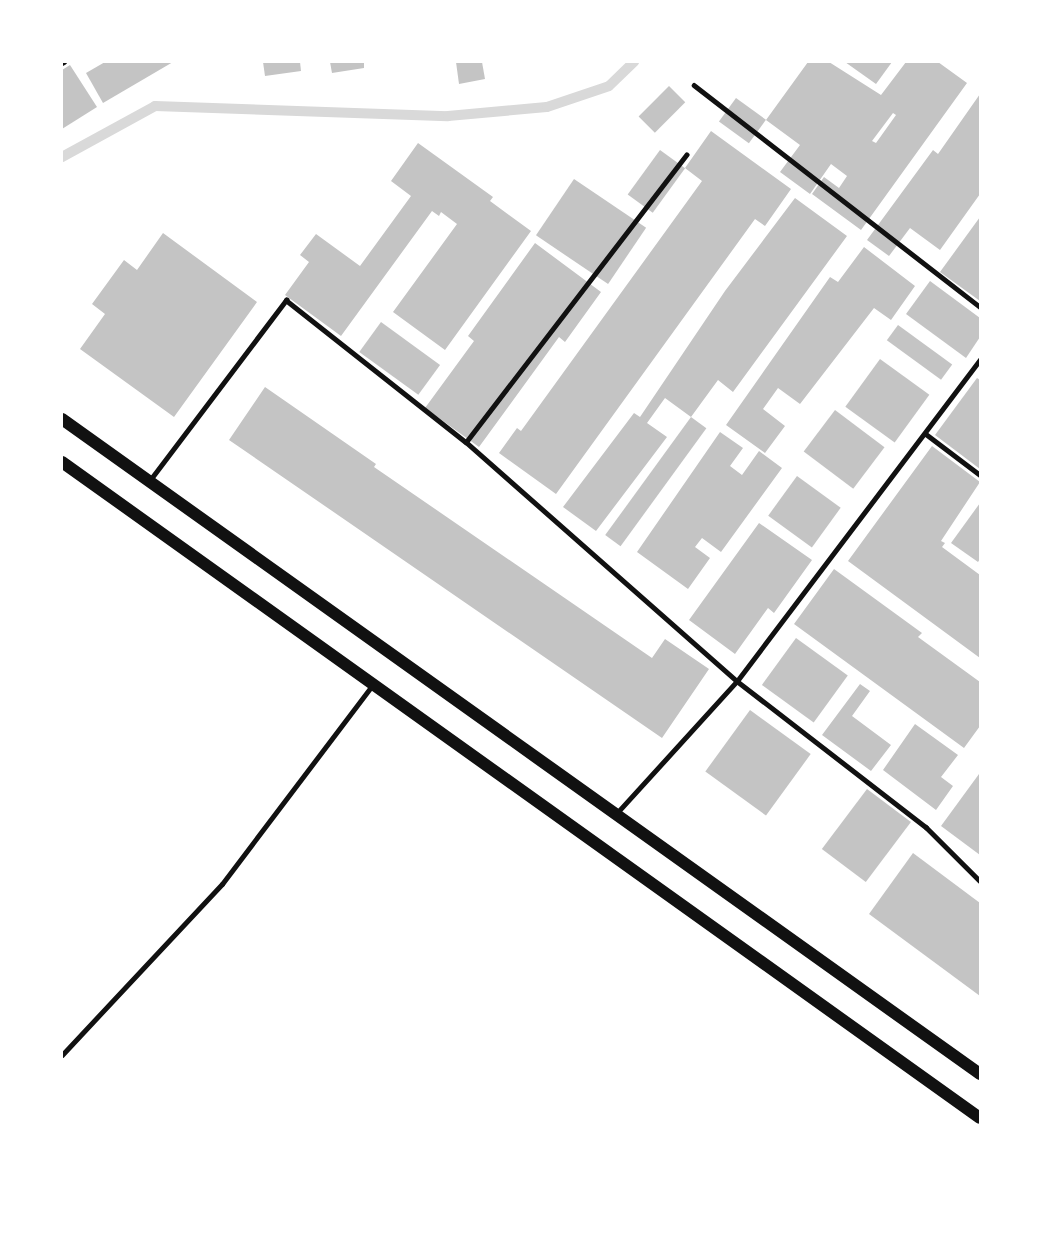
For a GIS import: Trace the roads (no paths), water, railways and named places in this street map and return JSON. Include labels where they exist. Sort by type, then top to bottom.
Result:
[{"type":"main road","points":[[62,419],[614,816],[981,1074]]},
{"type":"main road","points":[[62,462],[372,686],[981,1118]]},
{"type":"lane","points":[[694,85],[981,307]]},
{"type":"lane","points":[[466,442],[686,155]]},
{"type":"lane","points":[[148,482],[286,300],[466,442],[737,681],[926,826],[981,881]]},
{"type":"lane","points":[[614,816],[737,681],[867,505],[926,434],[981,360]]},
{"type":"lane","points":[[973,370],[981,375]]},
{"type":"lane","points":[[926,434],[981,475]]},
{"type":"lane","points":[[62,1055],[222,884],[372,686]]},
{"type":"waterway","points":[[62,157],[155,106],[448,116],[547,107],[609,86],[634,62]]}]
